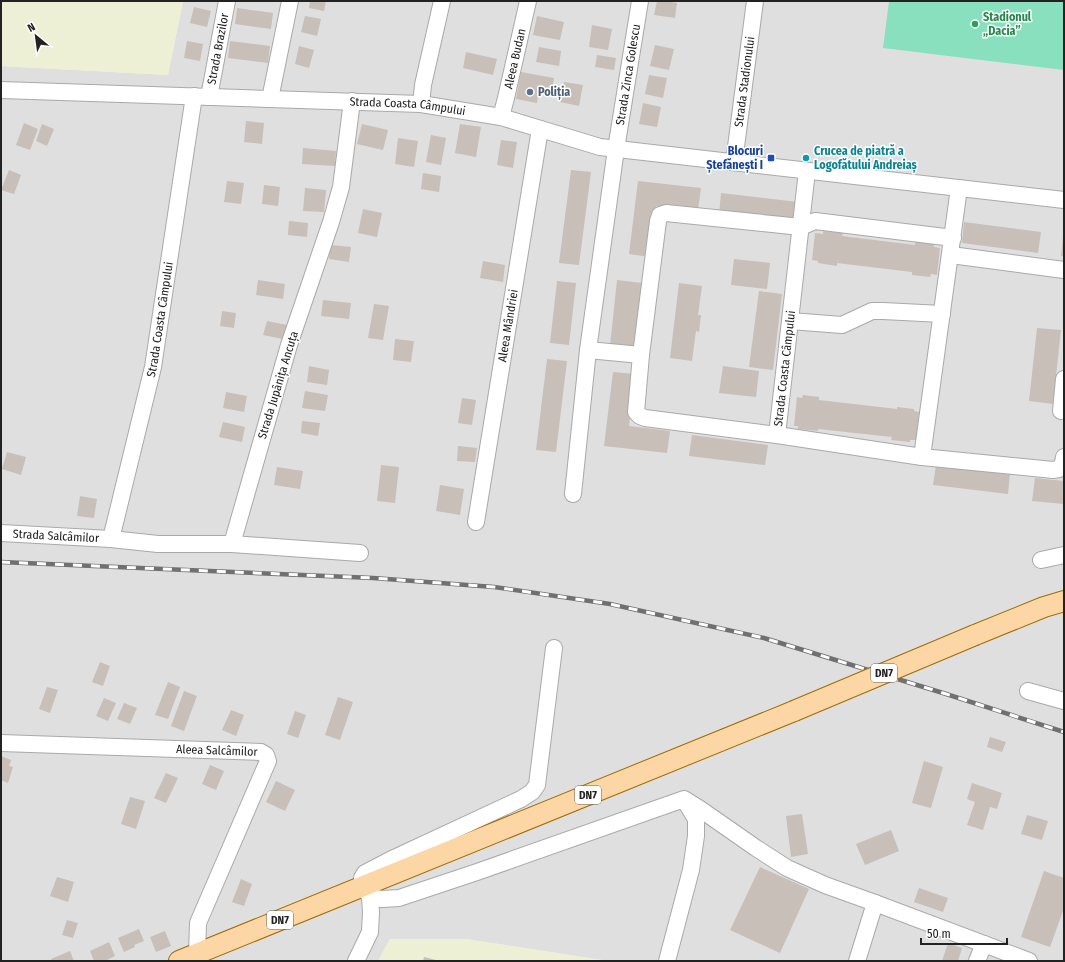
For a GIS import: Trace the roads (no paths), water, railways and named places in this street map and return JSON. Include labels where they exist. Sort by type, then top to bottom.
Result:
[{"type":"main road","name":"DN7","points":[[185,959],[367,892],[975,635],[1064,601]]},
{"type":"street","name":"Strada Brazilor","points":[[201,96],[227,1]]},
{"type":"street","points":[[270,99],[290,1]]},
{"type":"street","points":[[421,104],[422,85],[442,1]]},
{"type":"street","name":"Aleea Budan","points":[[501,117],[528,1]]},
{"type":"street","name":"Strada Zinca Golescu","points":[[616,149],[640,1]]},
{"type":"street","name":"Strada Stadionului","points":[[734,162],[755,1]]},
{"type":"street","name":"Strada Coasta Câmpului","points":[[1,90],[421,104],[501,117],[600,147],[1064,200]]},
{"type":"street","name":"Strada Coasta Câmpului","points":[[111,539],[153,367],[201,96]]},
{"type":"street","name":"Strada Jupânița Ancuța","points":[[232,544],[290,345],[331,222],[341,187],[352,101]]},
{"type":"street","name":"Aleea Mândriei","points":[[476,522],[540,129]]},
{"type":"street","points":[[573,494],[588,350],[616,149]]},
{"type":"street","name":"Strada Coasta Câmpului","points":[[807,171],[777,435],[922,457],[1054,470],[1059,468],[1063,463],[1064,457]]},
{"type":"street","points":[[922,457],[959,188]]},
{"type":"street","points":[[777,435],[645,418],[636,412],[641,355],[660,215],[666,213],[801,227],[815,221],[953,238]]},
{"type":"street","points":[[950,255],[1064,270]]},
{"type":"street","points":[[790,321],[842,325],[872,311],[942,314]]},
{"type":"street","points":[[588,350],[641,355]]},
{"type":"street","points":[[1061,411],[1064,379]]},
{"type":"street","name":"Strada Salcâmilor","points":[[1,533],[111,539],[158,544],[232,544]]},
{"type":"street","points":[[232,544],[360,553]]},
{"type":"street","points":[[1040,560],[1064,555]]},
{"type":"street","points":[[356,961],[370,932],[371,912],[367,892],[362,878],[365,873],[521,798],[532,792],[536,786],[554,648]]},
{"type":"street","points":[[1028,691],[1064,701]]},
{"type":"street","name":"Aleea Salcâmilor","points":[[1,743],[261,752],[266,755],[268,761],[198,923],[185,959]]},
{"type":"street","points":[[367,892],[382,899],[399,898],[684,799]]},
{"type":"street","points":[[684,799],[743,840],[787,868],[825,886],[876,903],[1029,961]]},
{"type":"street","points":[[667,961],[692,870],[696,836],[696,819],[684,799]]},
{"type":"street","points":[[857,961],[876,903]]},
{"type":"street","points":[[977,961],[984,944]]},
{"type":"railway","points":[[1,562],[373,578],[494,587],[610,604],[764,638],[1064,732]]},
{"type":"place","name":"Stadionul „Dacia”","points":[[975,24]]},
{"type":"place","name":"Poliția","points":[[530,92]]},
{"type":"place","name":"Blocuri Ștefănești I","points":[[771,158]]},
{"type":"place","name":"Crucea de piatră a Logofătului Andreiaș","points":[[806,158]]}]
